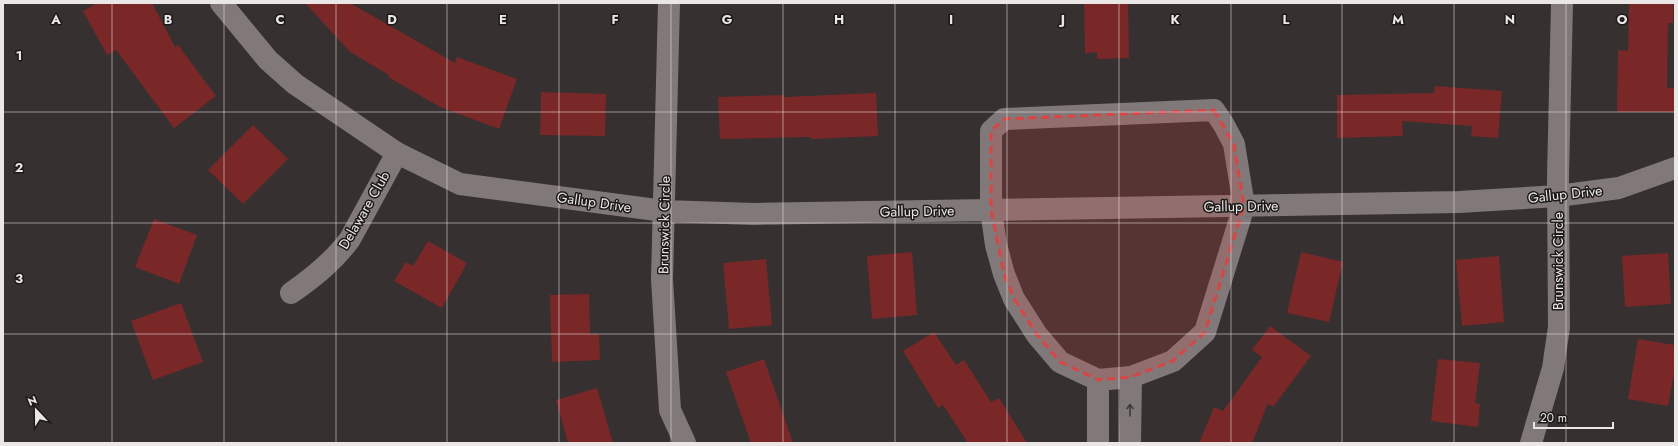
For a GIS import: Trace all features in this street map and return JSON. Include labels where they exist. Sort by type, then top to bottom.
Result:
[{"type":"street","name":"Gallup Drive","points":[[221,3],[268,60],[295,84],[397,153],[460,184],[664,211],[754,214],[1459,202],[1558,196],[1619,188],[1675,168]]},
{"type":"street","name":"Brunswick Circle","points":[[669,3],[662,279],[670,410],[686,443]]},
{"type":"street","name":"Brunswick Circle","points":[[1531,443],[1553,368],[1559,327],[1558,196],[1562,3]]},
{"type":"street","points":[[1214,110],[1234,144],[1244,206],[1205,332],[1173,361],[1130,377],[1098,380],[1060,362],[1037,335],[1014,299],[1004,274],[996,245],[991,210],[991,131],[1004,120],[1214,110]]},
{"type":"street","name":"Delaware Club","points":[[291,293],[318,274],[341,252],[350,239],[397,153]]},
{"type":"street","points":[[1130,377],[1130,443]]},
{"type":"street","points":[[1098,380],[1098,443]]},
{"type":"highlighted area","points":[[1214,110],[1234,144],[1244,206],[1205,332],[1173,361],[1131,377],[1098,380],[1060,362],[1037,335],[1014,299],[1004,274],[991,210],[991,131],[1004,119]]},
{"type":"building","points":[[97,3],[152,3],[175,47],[178,45],[216,96],[174,128],[116,50],[107,55],[83,11]]},
{"type":"building","points":[[305,3],[350,3],[455,63],[457,57],[517,79],[499,129],[440,107],[388,77],[389,75],[350,52]]},
{"type":"building","points":[[1128,3],[1129,58],[1097,59],[1097,52],[1085,53],[1084,4]]},
{"type":"building","points":[[1629,3],[1673,3],[1673,23],[1668,23],[1667,88],[1675,88],[1675,112],[1617,112],[1618,50],[1628,51]]},
{"type":"building","points":[[1435,86],[1502,91],[1498,138],[1471,136],[1472,126],[1402,121],[1403,136],[1337,138],[1337,95],[1434,93]]},
{"type":"building","points":[[541,92],[606,94],[605,136],[540,135]]},
{"type":"building","points":[[876,93],[878,136],[811,139],[811,137],[720,139],[718,97],[784,95],[784,97]]},
{"type":"building","points":[[253,125],[288,159],[243,204],[208,170]]},
{"type":"building","points":[[154,219],[197,235],[179,284],[135,267]]},
{"type":"building","points":[[428,241],[467,263],[442,308],[394,281],[406,262],[413,266]]},
{"type":"building","points":[[912,252],[917,315],[872,319],[867,256]]},
{"type":"building","points":[[1301,252],[1343,262],[1329,322],[1287,313]]},
{"type":"building","points":[[1668,253],[1671,304],[1625,307],[1622,256]]},
{"type":"building","points":[[1499,256],[1504,322],[1462,326],[1456,260]]},
{"type":"building","points":[[766,259],[772,325],[729,329],[723,263]]},
{"type":"building","points":[[589,294],[590,334],[599,334],[600,360],[552,362],[550,295]]},
{"type":"building","points":[[181,303],[203,362],[153,380],[131,321]]},
{"type":"building","points":[[1270,326],[1311,356],[1273,407],[1268,403],[1252,443],[1199,443],[1214,407],[1223,411],[1262,357],[1252,350]]},
{"type":"building","points":[[934,332],[956,365],[964,360],[991,402],[999,398],[1027,443],[968,443],[943,405],[938,408],[903,351]]},
{"type":"building","points":[[1638,339],[1675,345],[1675,368],[1668,406],[1628,399]]},
{"type":"building","points":[[764,359],[793,443],[751,443],[726,372]]},
{"type":"building","points":[[1438,359],[1480,363],[1475,403],[1480,404],[1478,427],[1431,421]]},
{"type":"building","points":[[597,388],[613,443],[568,443],[556,400]]}]
